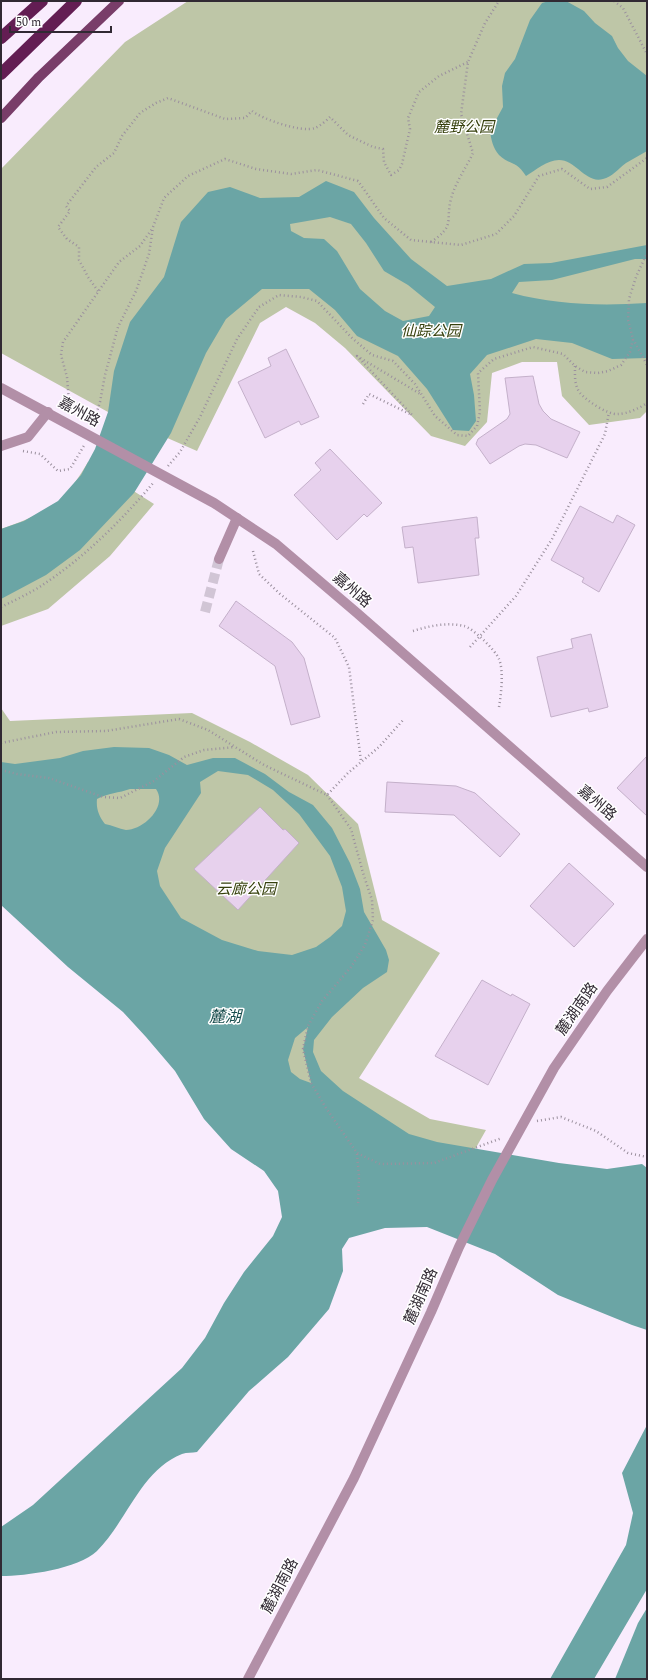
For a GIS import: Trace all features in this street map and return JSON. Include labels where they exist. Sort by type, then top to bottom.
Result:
[{"type":"highway","points":[[1,38],[42,1]]},
{"type":"highway","points":[[1,74],[76,1]]},
{"type":"main road","points":[[1,118],[39,77],[119,1]]},
{"type":"street","name":"嘉州路","points":[[1,388],[48,412],[214,503],[276,544],[647,867]]},
{"type":"street","points":[[1,446],[28,437],[48,412]]},
{"type":"street","points":[[219,559],[237,518]]},
{"type":"street","name":"麓湖南路","points":[[248,1679],[354,1478],[431,1312],[459,1246],[492,1180],[554,1068],[607,991],[647,939]]},
{"type":"path","points":[[431,242],[443,234],[450,221],[451,199],[473,153],[461,114],[468,62],[485,23],[499,1]]},
{"type":"path","points":[[614,1],[623,8],[647,54]]},
{"type":"path","points":[[98,291],[88,277],[79,260],[79,247],[66,239],[58,227],[70,211],[66,206],[96,167],[114,153],[122,136],[140,113],[156,103],[168,98],[225,119],[244,118],[252,112],[260,117],[302,128],[314,129],[330,117],[348,135],[373,147],[382,149],[384,162],[391,175],[399,170],[402,164],[410,129],[408,118],[419,92],[439,76],[468,62]]},
{"type":"path","points":[[91,429],[100,402],[105,374],[118,327],[136,291],[148,254],[153,227],[164,198],[188,176],[225,159],[256,169],[291,174],[317,170],[358,182],[384,218],[411,240],[461,245],[496,234],[514,216],[539,176],[562,169],[590,189],[607,187],[647,158]]},
{"type":"path","points":[[69,402],[66,377],[61,355],[63,342],[119,262],[140,246],[153,227]]},
{"type":"path","points":[[647,253],[636,277],[629,299],[628,320],[633,339],[647,365]]},
{"type":"path","points":[[166,469],[180,452],[200,417],[237,339],[258,307],[279,296],[301,296],[317,301],[352,338],[372,355],[394,361],[415,384],[435,416],[457,435],[468,436],[477,426],[480,412],[478,373],[494,359],[533,347],[563,354],[575,366],[585,372],[598,373],[608,371],[621,365],[630,352],[633,339]]},
{"type":"path","points":[[363,404],[369,394],[412,415],[357,356],[422,396]]},
{"type":"path","points":[[575,366],[574,379],[580,393],[600,409],[618,414],[640,407],[647,402]]},
{"type":"path","points":[[470,647],[516,596],[552,539],[605,434],[610,412]]},
{"type":"path","points":[[17,450],[40,454],[58,471],[70,469],[87,442]]},
{"type":"path","points":[[1,607],[44,584],[92,547],[132,508],[156,480]]},
{"type":"path","points":[[253,551],[259,574],[280,594],[336,638],[349,667],[361,762]]},
{"type":"path","points":[[413,631],[433,625],[465,626],[480,636],[499,658],[502,690],[499,708]]},
{"type":"path","points":[[1,743],[56,732],[106,731],[179,719],[208,730],[264,765],[327,795],[351,829],[363,874],[372,900],[373,920],[365,945],[351,967],[318,1007],[308,1026],[303,1049],[312,1083],[326,1108],[357,1153],[359,1176],[358,1206]]},
{"type":"path","points":[[327,795],[348,773],[379,747],[404,719]]},
{"type":"path","points":[[1,770],[17,774],[49,778],[103,797],[120,798],[154,781],[184,757],[204,750],[236,747]]},
{"type":"path","points":[[535,1121],[561,1117],[596,1131],[628,1153],[647,1156]]},
{"type":"path","points":[[357,1153],[380,1164],[434,1163],[508,1135]]},
{"type":"green space","name":"麓野公园","points":[[188,1],[647,1],[647,411],[640,418],[589,425],[562,396],[557,362],[522,362],[492,373],[487,422],[465,446],[431,436],[345,348],[315,323],[286,307],[260,323],[197,451],[108,412],[1,353],[1,169],[125,42]]},
{"type":"green space","points":[[88,462],[154,504],[110,556],[48,609],[1,626],[1,529],[31,517],[58,502],[70,489]]},
{"type":"green space","name":"云廊公园","points":[[1,708],[10,721],[192,713],[250,742],[308,775],[358,824],[382,920],[440,953],[359,1078],[430,1119],[486,1130],[444,1204],[376,1200],[1,820]]},
{"type":"water","points":[[549,1],[566,1],[584,11],[595,23],[612,36],[618,48],[628,61],[647,76],[647,151],[626,163],[612,175],[603,179],[597,180],[591,178],[571,164],[559,160],[546,163],[526,176],[519,167],[499,155],[495,149],[491,137],[490,131],[503,107],[502,86],[505,73],[515,59],[530,20],[542,3]]},
{"type":"water","name":"仙踪公园","points":[[326,181],[354,192],[374,218],[411,259],[447,286],[491,279],[524,264],[551,263],[647,245],[647,259],[635,259],[552,280],[519,282],[512,293],[545,300],[579,304],[647,303],[647,358],[612,359],[572,343],[536,339],[487,355],[470,374],[474,395],[476,421],[469,431],[453,430],[427,389],[398,356],[357,336],[335,310],[309,289],[262,289],[226,319],[206,353],[171,433],[134,493],[80,550],[46,575],[1,599],[1,529],[24,521],[58,501],[81,475],[95,449],[108,412],[114,371],[130,322],[164,277],[181,222],[208,192],[230,187],[260,198],[299,197]],"holes":[[[330,217],[351,224],[366,243],[384,271],[408,285],[435,307],[429,316],[403,321],[385,311],[360,289],[337,251],[324,239],[304,238],[291,231],[290,224]]]},
{"type":"water","name":"麓湖","points":[[114,747],[149,748],[169,755],[187,765],[213,758],[235,758],[265,774],[289,792],[313,805],[332,828],[350,863],[360,889],[364,912],[386,950],[389,960],[387,972],[363,988],[332,1017],[314,1040],[313,1052],[321,1071],[343,1091],[409,1134],[437,1142],[559,1163],[607,1169],[642,1164],[647,1168],[647,1330],[558,1295],[495,1254],[427,1227],[385,1228],[349,1238],[342,1249],[343,1271],[329,1309],[288,1357],[249,1391],[197,1452],[182,1454],[168,1462],[156,1472],[135,1497],[108,1539],[97,1551],[78,1562],[65,1567],[24,1575],[1,1576],[1,1527],[33,1505],[182,1368],[205,1338],[224,1303],[244,1272],[273,1236],[282,1217],[278,1191],[264,1171],[231,1149],[204,1119],[175,1071],[146,1037],[123,1012],[68,967],[1,905],[1,762],[15,764],[60,758],[83,751]],"holes":[[[218,771],[248,775],[273,790],[299,814],[330,856],[342,887],[346,911],[342,926],[330,937],[316,947],[292,955],[258,951],[222,940],[181,918],[160,886],[157,871],[165,848],[201,793],[200,782]],[[130,789],[156,789],[159,796],[157,809],[147,822],[133,829],[126,830],[105,824],[98,812],[97,799],[105,795]],[[308,1027],[303,1049],[311,1083],[300,1079],[291,1072],[288,1060],[295,1038]]]},
{"type":"water","points":[[647,1425],[647,1589],[594,1679],[550,1679],[626,1545],[633,1513],[622,1473]]},
{"type":"water","points":[[647,1608],[647,1679],[615,1679],[638,1623]]},
{"type":"building","points":[[286,349],[319,417],[301,425],[299,421],[265,438],[238,382],[271,366],[268,358]]},
{"type":"building","points":[[533,376],[539,404],[543,411],[551,419],[580,432],[567,458],[536,445],[525,444],[519,446],[490,464],[476,444],[478,439],[507,419],[510,414],[505,378]]},
{"type":"building","points":[[330,449],[382,503],[367,517],[364,514],[337,540],[294,495],[321,470],[315,463]]},
{"type":"building","points":[[580,506],[613,523],[617,515],[635,525],[599,592],[582,582],[584,578],[551,560]]},
{"type":"building","points":[[477,517],[479,538],[475,538],[479,575],[418,583],[413,547],[405,548],[402,527]]},
{"type":"building","points":[[236,601],[292,642],[304,658],[320,717],[291,725],[275,666],[219,626]]},
{"type":"building","points":[[591,634],[608,707],[589,712],[588,708],[551,717],[537,657],[573,648],[571,639]]},
{"type":"building","points":[[647,756],[647,816],[617,788]]},
{"type":"building","points":[[387,782],[456,786],[475,793],[520,834],[500,857],[454,815],[385,812]]},
{"type":"building","points":[[260,807],[283,830],[285,829],[299,843],[238,910],[194,869]]},
{"type":"building","points":[[569,863],[614,904],[574,947],[530,906]]},
{"type":"building","points":[[482,980],[511,996],[512,994],[530,1004],[488,1085],[435,1056]]},
{"type":"tunnel","points":[[205,612],[219,559]]}]
